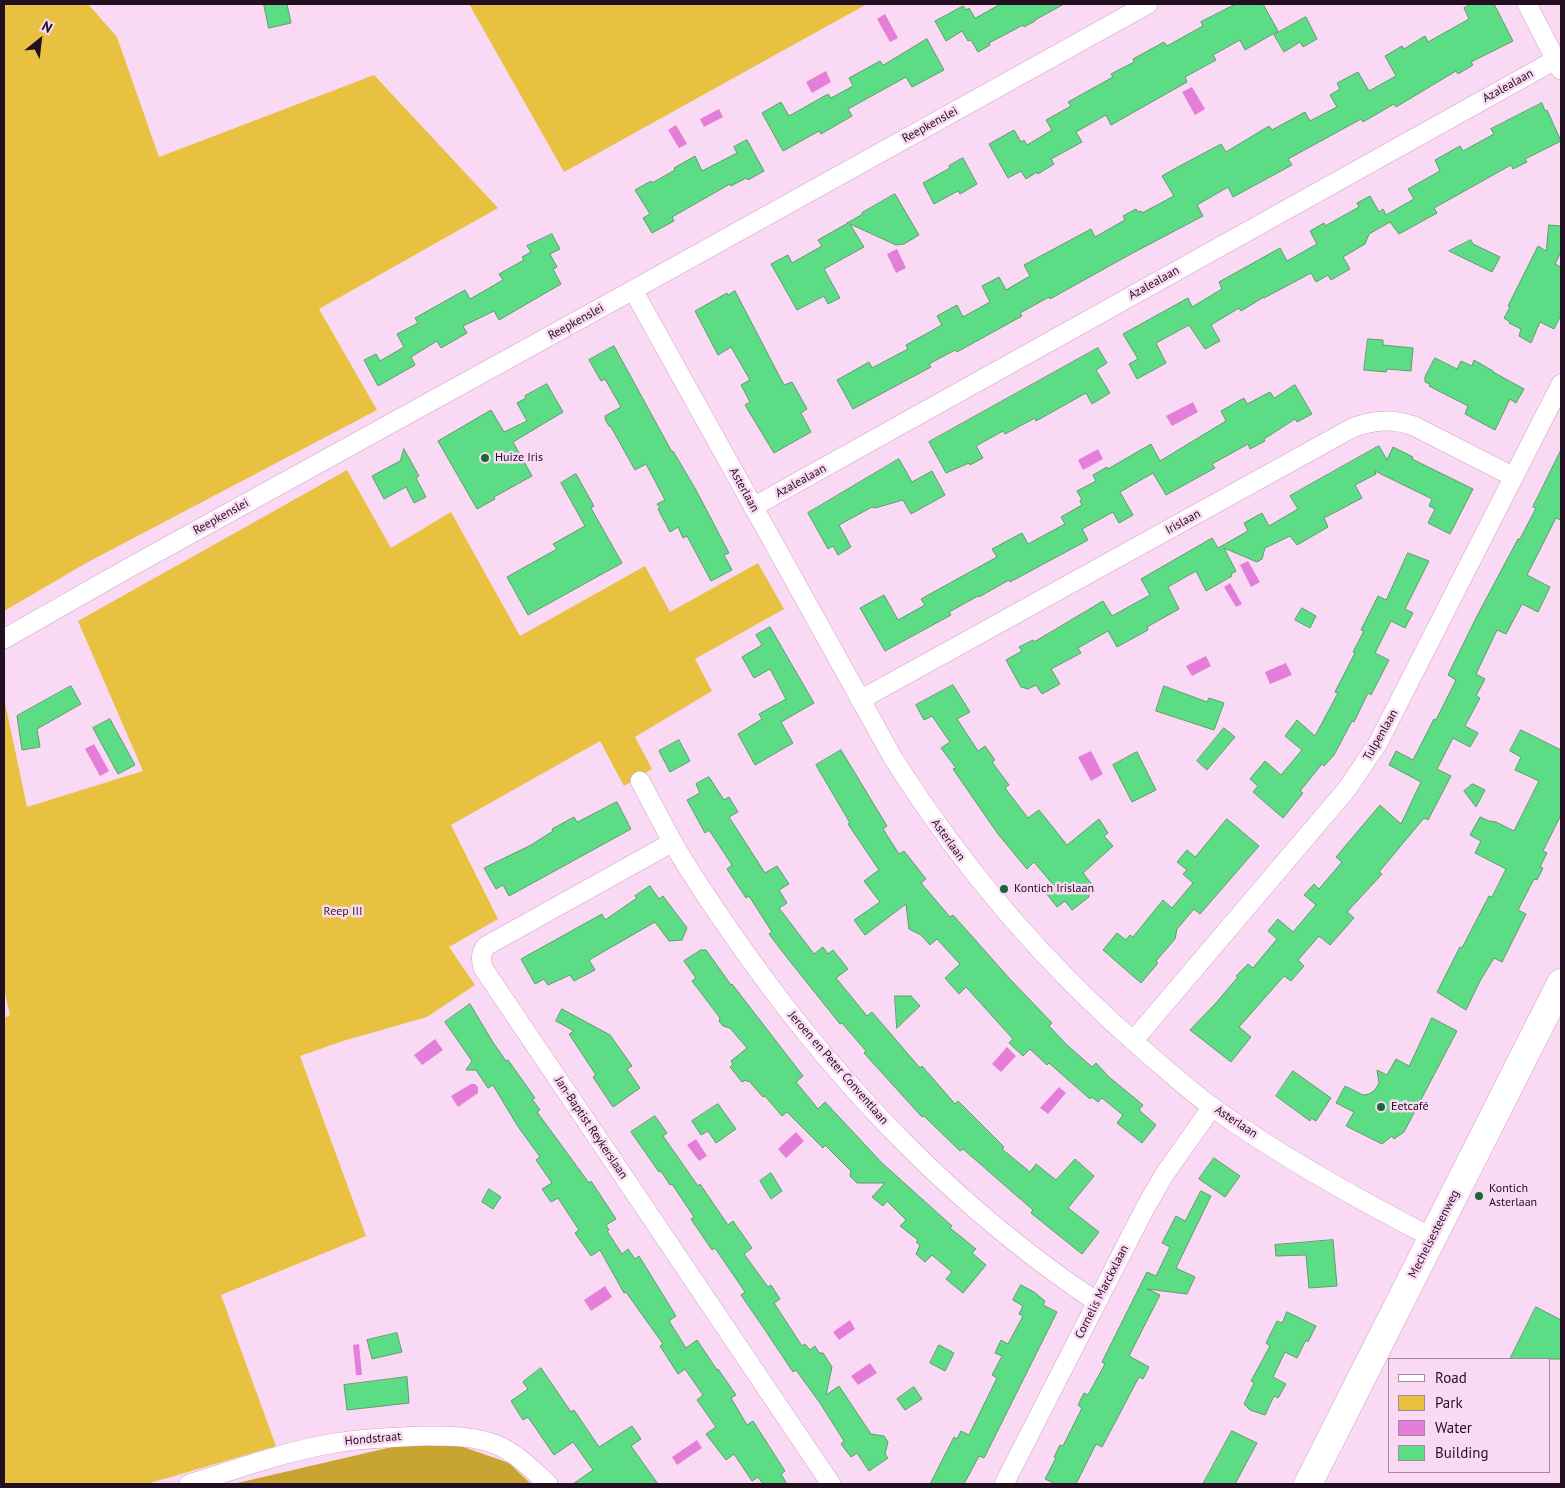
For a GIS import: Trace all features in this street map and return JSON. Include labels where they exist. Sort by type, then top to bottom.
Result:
[{"type":"main road","name":"Mechelsesteenweg","points":[[1308,1484],[1561,983]]},
{"type":"street","name":"Reepkenslei","points":[[4,639],[125,570],[1148,4]]},
{"type":"street","points":[[1527,4],[1558,66]]},
{"type":"street","name":"Azalealaan","points":[[753,507],[1558,66]]},
{"type":"street","name":"Asterlaan","points":[[634,290],[893,758],[917,796],[989,893],[1069,982],[1133,1041],[1212,1106],[1311,1170],[1433,1238]]},
{"type":"street","name":"Tulpenlaan","points":[[1133,1041],[1293,855],[1347,789],[1364,765],[1392,718],[1561,384]]},
{"type":"street","name":"Irislaan","points":[[860,700],[1352,428],[1388,420],[1402,421],[1514,476]]},
{"type":"street","name":"Jeroen en Peter Conventlaan","points":[[640,781],[673,842],[722,920],[774,993],[811,1040],[861,1097],[908,1146],[966,1200],[1065,1281],[1097,1302]]},
{"type":"street","name":"Jan-Baptist Reykerslaan","points":[[673,842],[486,946],[481,952],[481,960],[483,968],[832,1484]]},
{"type":"street","name":"Cornelis Marckxlaan","points":[[1004,1484],[1154,1192],[1212,1106]]},
{"type":"street","name":"Hondstraat","points":[[190,1484],[283,1456],[335,1443],[405,1436],[451,1436],[498,1445],[514,1455],[548,1484]]},
{"type":"green space","points":[[4,4],[88,4],[117,37],[159,157],[374,75],[498,208],[319,309],[377,410],[88,562],[4,611]]},
{"type":"green space","points":[[469,4],[867,4],[564,172]]},
{"type":"green space","name":"Reep III","points":[[347,470],[391,548],[451,512],[520,636],[645,566],[670,612],[758,563],[784,609],[695,659],[712,691],[635,737],[652,769],[624,786],[600,741],[451,825],[498,919],[449,947],[475,985],[427,1017],[343,1041],[300,1056],[366,1236],[221,1295],[276,1446],[147,1484],[4,1484],[4,1018],[10,1015],[4,989],[4,698],[27,807],[143,771],[78,621]]},
{"type":"shaded area","points":[[455,1444],[509,1463],[531,1484],[233,1484],[392,1447]]},
{"type":"water","points":[[885,14],[898,38],[890,42],[877,19]]},
{"type":"water","points":[[826,71],[831,82],[812,93],[806,82]]},
{"type":"water","points":[[1192,87],[1205,109],[1195,115],[1182,92]]},
{"type":"water","points":[[719,109],[723,117],[704,127],[700,119]]},
{"type":"water","points":[[676,125],[687,144],[679,148],[668,130]]},
{"type":"water","points":[[897,249],[906,268],[896,273],[887,254]]},
{"type":"water","points":[[1193,402],[1198,412],[1172,426],[1166,416]]},
{"type":"water","points":[[1098,449],[1103,459],[1083,470],[1078,460]]},
{"type":"water","points":[[1248,561],[1260,582],[1251,587],[1240,565]]},
{"type":"water","points":[[1230,583],[1242,604],[1236,607],[1224,587]]},
{"type":"water","points":[[1206,656],[1211,666],[1192,676],[1186,666]]},
{"type":"water","points":[[1286,663],[1292,675],[1270,684],[1265,672]]},
{"type":"water","points":[[94,744],[109,771],[100,776],[85,749]]},
{"type":"water","points":[[1091,751],[1103,774],[1091,781],[1078,757]]},
{"type":"water","points":[[435,1039],[443,1050],[422,1065],[414,1055]]},
{"type":"water","points":[[1007,1047],[1016,1056],[1001,1072],[992,1064]]},
{"type":"water","points":[[471,1084],[475,1084],[478,1087],[478,1093],[458,1107],[451,1096]]},
{"type":"water","points":[[1059,1087],[1066,1093],[1048,1114],[1040,1108]]},
{"type":"water","points":[[796,1132],[804,1141],[786,1158],[778,1149]]},
{"type":"water","points":[[696,1139],[707,1156],[699,1161],[687,1145]]},
{"type":"water","points":[[605,1286],[612,1297],[591,1311],[584,1300]]},
{"type":"water","points":[[850,1320],[855,1329],[839,1340],[833,1332]]},
{"type":"water","points":[[359,1344],[362,1375],[356,1375],[353,1345]]},
{"type":"water","points":[[870,1363],[877,1373],[858,1385],[851,1376]]},
{"type":"water","points":[[697,1440],[702,1448],[677,1465],[672,1457]]},
{"type":"building","points":[[264,4],[287,4],[291,23],[269,28]]},
{"type":"building","points":[[1001,4],[1064,4],[1024,27],[1023,25],[989,43],[990,45],[978,52],[971,40],[968,41],[962,31],[946,41],[935,21],[963,6],[966,10],[969,8],[975,18]]},
{"type":"building","points":[[1236,4],[1263,4],[1278,31],[1245,50],[1240,40],[1213,55],[1216,60],[1185,77],[1187,82],[1111,125],[1106,115],[1076,132],[1082,142],[1051,159],[1054,164],[1038,174],[1037,172],[1026,179],[1021,171],[1008,178],[989,144],[1014,130],[1021,142],[1024,140],[1027,145],[1052,130],[1046,120],[1071,106],[1068,102],[1113,77],[1111,74],[1134,62],[1133,59],[1164,42],[1167,46],[1203,26],[1201,22]]},
{"type":"building","points":[[1472,4],[1494,4],[1513,41],[1471,62],[1473,65],[1458,74],[1456,71],[1396,107],[1394,104],[1363,122],[1361,119],[1288,159],[1292,165],[1233,197],[1228,187],[1197,205],[1203,216],[1050,299],[1049,297],[1020,313],[1022,316],[957,352],[955,350],[929,364],[931,367],[853,409],[837,380],[869,362],[872,368],[908,349],[906,345],[942,325],[937,316],[957,305],[963,317],[990,302],[982,286],[999,277],[1006,290],[1030,276],[1024,265],[1091,229],[1095,237],[1125,220],[1123,216],[1136,209],[1142,213],[1174,196],[1162,176],[1176,168],[1221,144],[1226,152],[1269,126],[1272,130],[1305,112],[1310,121],[1337,107],[1330,95],[1340,89],[1337,83],[1358,72],[1369,91],[1396,76],[1385,56],[1402,46],[1404,49],[1425,36],[1428,42],[1469,19],[1464,8]]},
{"type":"building","points":[[1306,17],[1317,39],[1303,47],[1300,42],[1284,52],[1274,35]]},
{"type":"building","points":[[927,39],[944,70],[912,87],[906,77],[848,109],[852,116],[821,134],[819,131],[783,151],[762,113],[781,102],[789,116],[828,94],[831,98],[853,86],[849,78],[880,61],[883,65]]},
{"type":"building","points":[[1542,103],[1561,141],[1525,159],[1527,162],[1513,169],[1511,165],[1434,208],[1437,213],[1399,234],[1390,222],[1369,234],[1365,244],[1343,257],[1350,269],[1331,280],[1328,275],[1316,282],[1311,273],[1241,311],[1239,308],[1211,325],[1220,341],[1205,349],[1189,325],[1156,343],[1166,363],[1137,379],[1129,364],[1138,359],[1123,334],[1188,298],[1192,307],[1222,289],[1219,282],[1280,248],[1287,261],[1317,244],[1310,231],[1324,223],[1325,226],[1359,207],[1357,203],[1370,196],[1379,212],[1383,209],[1386,215],[1414,199],[1408,189],[1440,171],[1435,160],[1460,146],[1463,151],[1494,134],[1491,129]]},
{"type":"building","points":[[747,140],[764,171],[748,180],[746,178],[731,186],[730,184],[672,217],[674,221],[652,233],[643,218],[650,214],[635,190],[675,170],[674,168],[695,156],[702,171],[737,153],[734,147]]},
{"type":"building","points":[[963,158],[977,184],[960,194],[958,191],[934,204],[923,183],[950,168],[949,166]]},
{"type":"building","points":[[895,194],[919,235],[904,244],[896,245],[850,224],[864,247],[824,269],[840,298],[828,304],[824,296],[797,310],[771,264],[788,255],[792,263],[822,246],[818,240]]},
{"type":"building","points":[[1549,225],[1561,226],[1561,252],[1555,264],[1561,267],[1561,315],[1554,329],[1540,322],[1531,343],[1519,336],[1521,329],[1504,318],[1510,307],[1508,306],[1538,246],[1546,251]]},
{"type":"building","points":[[552,234],[560,249],[550,254],[557,267],[553,269],[561,284],[499,320],[494,311],[463,326],[467,333],[441,348],[437,341],[411,357],[415,365],[378,386],[364,360],[376,354],[380,361],[404,347],[397,334],[418,323],[415,318],[465,290],[470,299],[503,280],[499,274],[524,260],[522,257],[531,252],[527,246]]},
{"type":"building","points":[[1471,240],[1473,244],[1500,257],[1492,272],[1449,251]]},
{"type":"building","points":[[735,291],[784,385],[792,382],[807,409],[801,413],[811,432],[774,453],[745,405],[750,402],[741,385],[750,380],[731,347],[718,355],[695,311],[727,293],[728,295]]},
{"type":"building","points":[[1368,339],[1383,340],[1383,345],[1413,348],[1411,371],[1387,369],[1386,372],[1364,370]]},
{"type":"building","points":[[614,346],[672,452],[696,490],[729,553],[724,555],[732,570],[711,581],[687,536],[683,538],[678,527],[670,532],[657,504],[665,500],[646,464],[635,470],[606,421],[605,416],[621,407],[605,379],[601,381],[589,360]]},
{"type":"building","points":[[1098,348],[1107,363],[1096,370],[1110,393],[1092,404],[1086,393],[1036,421],[1035,418],[1005,434],[1003,431],[976,446],[983,458],[970,465],[969,463],[946,473],[929,442]]},
{"type":"building","points":[[1435,358],[1457,369],[1461,361],[1472,366],[1474,360],[1524,389],[1516,403],[1510,399],[1495,430],[1465,414],[1468,406],[1429,386],[1430,384],[1425,382],[1425,377]]},
{"type":"building","name":"Huize Iris","points":[[547,384],[563,412],[513,442],[532,476],[494,497],[495,499],[477,509],[438,441],[491,410],[504,432],[527,421],[517,403],[526,398],[525,396]]},
{"type":"building","points":[[1295,385],[1312,414],[1297,422],[1295,419],[1264,439],[1265,441],[1250,449],[1248,444],[1212,464],[1215,468],[1166,495],[1153,473],[1120,492],[1133,515],[1119,523],[1113,512],[1082,529],[1088,540],[1010,582],[1009,580],[978,596],[949,612],[951,615],[885,651],[860,608],[884,595],[898,620],[925,605],[921,599],[997,557],[992,549],[1022,533],[1028,544],[1065,524],[1061,517],[1082,505],[1080,501],[1082,500],[1077,491],[1096,481],[1093,475],[1107,467],[1108,469],[1151,444],[1160,461],[1226,421],[1221,411],[1244,398],[1247,404],[1270,392],[1274,398]]},
{"type":"building","points":[[1379,446],[1387,460],[1393,447],[1413,457],[1412,459],[1473,489],[1450,534],[1428,523],[1435,509],[1429,506],[1432,499],[1375,471],[1376,474],[1355,485],[1362,498],[1324,518],[1328,527],[1297,545],[1290,536],[1265,548],[1262,559],[1257,562],[1224,548],[1236,571],[1231,574],[1232,576],[1206,591],[1196,571],[1168,587],[1179,609],[1147,627],[1148,630],[1117,647],[1108,631],[1078,648],[1081,653],[1051,669],[1060,684],[1042,694],[1036,685],[1028,689],[1021,687],[1006,660],[1022,651],[1019,647],[1033,640],[1034,642],[1103,601],[1112,616],[1150,595],[1141,579],[1212,538],[1218,548],[1248,531],[1244,523],[1262,513],[1269,526],[1298,509],[1290,496]]},
{"type":"building","points":[[404,449],[419,476],[416,478],[426,497],[414,503],[406,487],[384,499],[372,476],[400,461]]},
{"type":"building","points":[[1561,450],[1561,520],[1556,518],[1527,575],[1550,587],[1538,612],[1522,604],[1506,634],[1497,630],[1476,674],[1485,679],[1476,696],[1480,698],[1465,726],[1478,733],[1470,747],[1453,738],[1437,769],[1451,776],[1428,820],[1424,818],[1379,872],[1382,874],[1347,912],[1354,918],[1330,945],[1319,936],[1298,960],[1304,966],[1291,981],[1284,976],[1239,1027],[1251,1037],[1231,1062],[1190,1030],[1238,977],[1236,976],[1248,964],[1253,968],[1277,939],[1268,931],[1278,919],[1293,932],[1316,905],[1304,895],[1314,884],[1319,889],[1342,862],[1336,857],[1380,805],[1401,824],[1421,782],[1389,765],[1396,751],[1413,760],[1434,719],[1436,720],[1456,680],[1448,675],[1477,616],[1536,508],[1533,507]]},
{"type":"building","points":[[899,459],[912,482],[932,471],[945,495],[911,514],[903,500],[875,508],[872,507],[839,525],[851,547],[838,555],[833,546],[828,549],[808,513]]},
{"type":"building","points":[[576,474],[594,506],[591,508],[622,563],[528,615],[507,577],[557,549],[553,544],[585,526],[561,483]]},
{"type":"building","points":[[1408,553],[1429,561],[1405,609],[1413,613],[1405,628],[1391,621],[1375,653],[1389,660],[1371,695],[1368,693],[1354,722],[1352,721],[1334,755],[1324,766],[1322,764],[1300,791],[1303,793],[1283,818],[1253,792],[1258,786],[1250,779],[1265,761],[1281,775],[1302,750],[1285,736],[1297,720],[1315,736],[1338,693],[1335,692],[1355,653],[1353,652],[1364,631],[1361,630],[1378,596],[1386,600]]},
{"type":"building","points":[[1302,608],[1316,616],[1310,628],[1295,620]]},
{"type":"building","points":[[770,627],[814,703],[781,722],[793,743],[755,765],[738,734],[762,719],[759,714],[786,699],[770,669],[754,678],[742,657],[762,645],[756,635]]},
{"type":"building","points":[[953,685],[970,712],[957,719],[978,751],[985,746],[995,760],[992,762],[1009,785],[1005,788],[1028,818],[1039,810],[1067,845],[1099,819],[1108,833],[1104,836],[1113,846],[1083,873],[1094,887],[1091,889],[1089,897],[1072,910],[1065,901],[1057,907],[1046,893],[1054,886],[1034,862],[1027,869],[998,834],[953,769],[956,768],[941,748],[950,742],[932,716],[924,720],[916,705]]},
{"type":"building","points":[[71,686],[81,704],[37,729],[40,747],[22,750],[17,716]]},
{"type":"building","points":[[1164,686],[1207,702],[1209,698],[1224,703],[1214,730],[1156,711]]},
{"type":"building","points":[[110,719],[135,765],[118,774],[93,728]]},
{"type":"building","points":[[1224,728],[1235,737],[1207,770],[1197,761]]},
{"type":"building","points":[[1521,730],[1561,750],[1561,815],[1543,851],[1547,853],[1540,867],[1543,868],[1537,880],[1534,879],[1518,910],[1526,914],[1502,962],[1494,958],[1466,1010],[1437,992],[1460,947],[1462,948],[1489,896],[1492,897],[1506,869],[1475,853],[1481,841],[1470,835],[1480,817],[1514,831],[1539,781],[1515,770],[1521,757],[1510,751]]},
{"type":"building","points":[[679,740],[690,761],[670,772],[659,751]]},
{"type":"building","points":[[841,750],[887,826],[883,829],[899,854],[904,851],[926,879],[921,883],[950,917],[953,915],[1052,1023],[1049,1026],[1066,1044],[1092,1067],[1096,1063],[1109,1077],[1143,1105],[1139,1110],[1156,1125],[1142,1143],[1117,1123],[1123,1115],[1102,1098],[1098,1102],[1092,1097],[1090,1099],[1030,1049],[1023,1056],[1009,1043],[1013,1039],[966,987],[959,994],[945,978],[960,964],[937,939],[930,945],[921,935],[909,929],[906,904],[865,935],[854,920],[880,902],[864,881],[879,870],[848,824],[850,823],[816,765]]},
{"type":"building","points":[[1137,752],[1156,790],[1132,802],[1113,765]]},
{"type":"building","points":[[709,777],[724,800],[729,797],[738,812],[729,817],[765,873],[777,866],[789,884],[779,890],[787,903],[779,908],[814,954],[823,947],[828,954],[833,950],[848,969],[836,978],[867,1016],[872,1012],[920,1068],[922,1066],[955,1104],[958,1101],[1004,1147],[1002,1149],[1030,1172],[1036,1164],[1056,1180],[1075,1159],[1094,1176],[1068,1208],[1099,1232],[1082,1254],[1031,1213],[1033,1210],[963,1149],[960,1151],[924,1116],[922,1117],[864,1053],[866,1051],[842,1023],[840,1024],[785,955],[769,934],[772,932],[749,896],[746,898],[727,869],[732,865],[709,830],[705,833],[687,800],[700,793],[696,784]]},
{"type":"building","points":[[1473,784],[1485,790],[1476,807],[1464,791]]},
{"type":"building","points":[[617,802],[631,829],[509,896],[503,885],[496,889],[484,868],[531,845],[553,831],[552,829],[574,817],[577,822]]},
{"type":"building","points":[[1227,819],[1259,846],[1200,914],[1194,909],[1177,929],[1175,939],[1156,961],[1158,963],[1141,983],[1103,950],[1117,933],[1126,940],[1130,935],[1133,937],[1163,900],[1172,908],[1193,883],[1183,874],[1187,870],[1177,862],[1187,850],[1195,857]]},
{"type":"building","points":[[650,886],[659,899],[663,896],[687,928],[682,940],[669,941],[655,922],[589,960],[595,970],[574,981],[570,975],[548,985],[544,979],[535,984],[521,959],[602,914],[605,920],[637,898],[635,896]]},
{"type":"building","points":[[701,950],[706,950],[731,985],[803,1076],[796,1082],[818,1109],[825,1102],[882,1163],[952,1226],[950,1228],[976,1249],[972,1253],[986,1265],[963,1293],[946,1279],[952,1272],[932,1255],[925,1262],[916,1254],[920,1245],[916,1242],[918,1240],[900,1226],[906,1220],[887,1201],[883,1206],[872,1197],[885,1183],[857,1183],[850,1176],[851,1171],[825,1145],[823,1148],[787,1112],[782,1116],[765,1096],[763,1097],[749,1081],[742,1082],[730,1067],[733,1064],[731,1061],[747,1048],[730,1028],[723,1026],[719,1021],[720,1018],[692,981],[696,978],[684,961]]},
{"type":"building","points":[[895,996],[911,996],[920,1006],[897,1028]]},
{"type":"building","points":[[470,1004],[494,1044],[535,1098],[532,1099],[540,1110],[537,1112],[589,1183],[591,1181],[616,1219],[606,1225],[609,1230],[607,1231],[622,1254],[628,1249],[635,1259],[639,1256],[676,1316],[669,1321],[686,1348],[697,1340],[736,1395],[731,1398],[747,1425],[753,1421],[785,1471],[781,1474],[787,1484],[763,1484],[758,1477],[752,1481],[734,1454],[726,1460],[706,1434],[716,1427],[697,1400],[703,1395],[685,1369],[678,1374],[660,1346],[663,1344],[626,1292],[624,1293],[600,1250],[591,1256],[575,1233],[579,1230],[558,1198],[551,1202],[542,1189],[552,1183],[536,1160],[540,1157],[517,1125],[493,1085],[488,1088],[476,1070],[466,1070],[472,1061],[445,1022]]},
{"type":"building","points":[[562,1009],[610,1035],[632,1066],[627,1069],[640,1088],[613,1107],[593,1077],[596,1075],[569,1034],[574,1031],[556,1021]]},
{"type":"building","name":"Eetcafé","points":[[1432,1018],[1457,1031],[1404,1132],[1394,1139],[1392,1136],[1382,1144],[1346,1126],[1354,1112],[1336,1103],[1345,1086],[1363,1095],[1369,1094],[1375,1090],[1379,1083],[1377,1070],[1387,1075],[1396,1059],[1409,1066]]},
{"type":"building","points":[[1293,1071],[1331,1098],[1316,1121],[1311,1118],[1310,1121],[1276,1096]]},
{"type":"building","points":[[718,1104],[736,1129],[716,1143],[708,1131],[701,1135],[692,1121]]},
{"type":"building","points":[[655,1116],[667,1133],[663,1136],[698,1186],[700,1184],[728,1225],[733,1221],[752,1248],[744,1254],[768,1287],[771,1285],[780,1299],[774,1303],[802,1346],[805,1344],[810,1350],[815,1346],[819,1353],[823,1353],[832,1367],[826,1395],[839,1386],[871,1434],[884,1436],[888,1442],[885,1454],[888,1458],[869,1471],[857,1453],[851,1457],[841,1444],[844,1441],[820,1403],[796,1370],[793,1372],[741,1295],[745,1292],[715,1248],[712,1250],[691,1219],[694,1217],[672,1184],[670,1185],[661,1171],[659,1172],[631,1132]]},
{"type":"building","points":[[1214,1158],[1240,1176],[1225,1197],[1199,1179]]},
{"type":"building","points":[[771,1173],[782,1191],[771,1199],[760,1181]]},
{"type":"building","points":[[489,1189],[501,1197],[493,1209],[482,1202]]},
{"type":"building","points":[[1201,1191],[1211,1196],[1176,1268],[1195,1277],[1187,1294],[1147,1289],[1160,1295],[1129,1356],[1149,1367],[1143,1379],[1139,1377],[1102,1447],[1096,1444],[1076,1484],[1056,1484],[1045,1479],[1056,1458],[1054,1457],[1060,1445],[1063,1446],[1082,1408],[1078,1405],[1084,1393],[1088,1395],[1105,1364],[1102,1362],[1147,1272],[1156,1276],[1170,1247],[1162,1243],[1176,1216],[1185,1221]]},
{"type":"building","points":[[1333,1240],[1337,1286],[1309,1288],[1306,1255],[1276,1256],[1275,1245]]},
{"type":"building","points":[[1021,1285],[1045,1301],[1043,1305],[1057,1312],[984,1458],[979,1456],[964,1484],[930,1484],[954,1437],[957,1439],[961,1431],[969,1435],[997,1378],[992,1375],[1002,1356],[995,1353],[1001,1340],[1008,1344],[1023,1316],[1019,1314],[1023,1306],[1013,1300]]},
{"type":"building","points":[[1536,1307],[1561,1320],[1561,1359],[1510,1358]]},
{"type":"building","points":[[1287,1312],[1316,1326],[1297,1358],[1285,1352],[1273,1377],[1286,1384],[1278,1398],[1274,1396],[1265,1415],[1250,1410],[1244,1404],[1254,1383],[1251,1381],[1270,1346],[1266,1343],[1277,1321],[1282,1323]]},
{"type":"building","points":[[397,1333],[402,1352],[372,1359],[367,1340]]},
{"type":"building","points":[[939,1345],[954,1353],[945,1371],[930,1363]]},
{"type":"building","points":[[541,1368],[571,1412],[574,1410],[599,1447],[632,1426],[641,1439],[631,1446],[658,1484],[573,1484],[593,1470],[573,1442],[554,1455],[528,1417],[523,1420],[511,1401],[528,1389],[523,1382]]},
{"type":"building","points":[[407,1377],[409,1403],[347,1410],[344,1385]]},
{"type":"building","points":[[914,1387],[922,1399],[905,1410],[897,1399]]},
{"type":"building","points":[[1232,1431],[1257,1443],[1235,1484],[1203,1484]]},
{"type":"place","name":"Huize Iris","points":[[485,458]]},
{"type":"place","name":"Kontich Irislaan","points":[[1004,889]]},
{"type":"place","name":"Eetcafé","points":[[1381,1107]]},
{"type":"place","name":"Kontich Asterlaan","points":[[1479,1196]]}]
